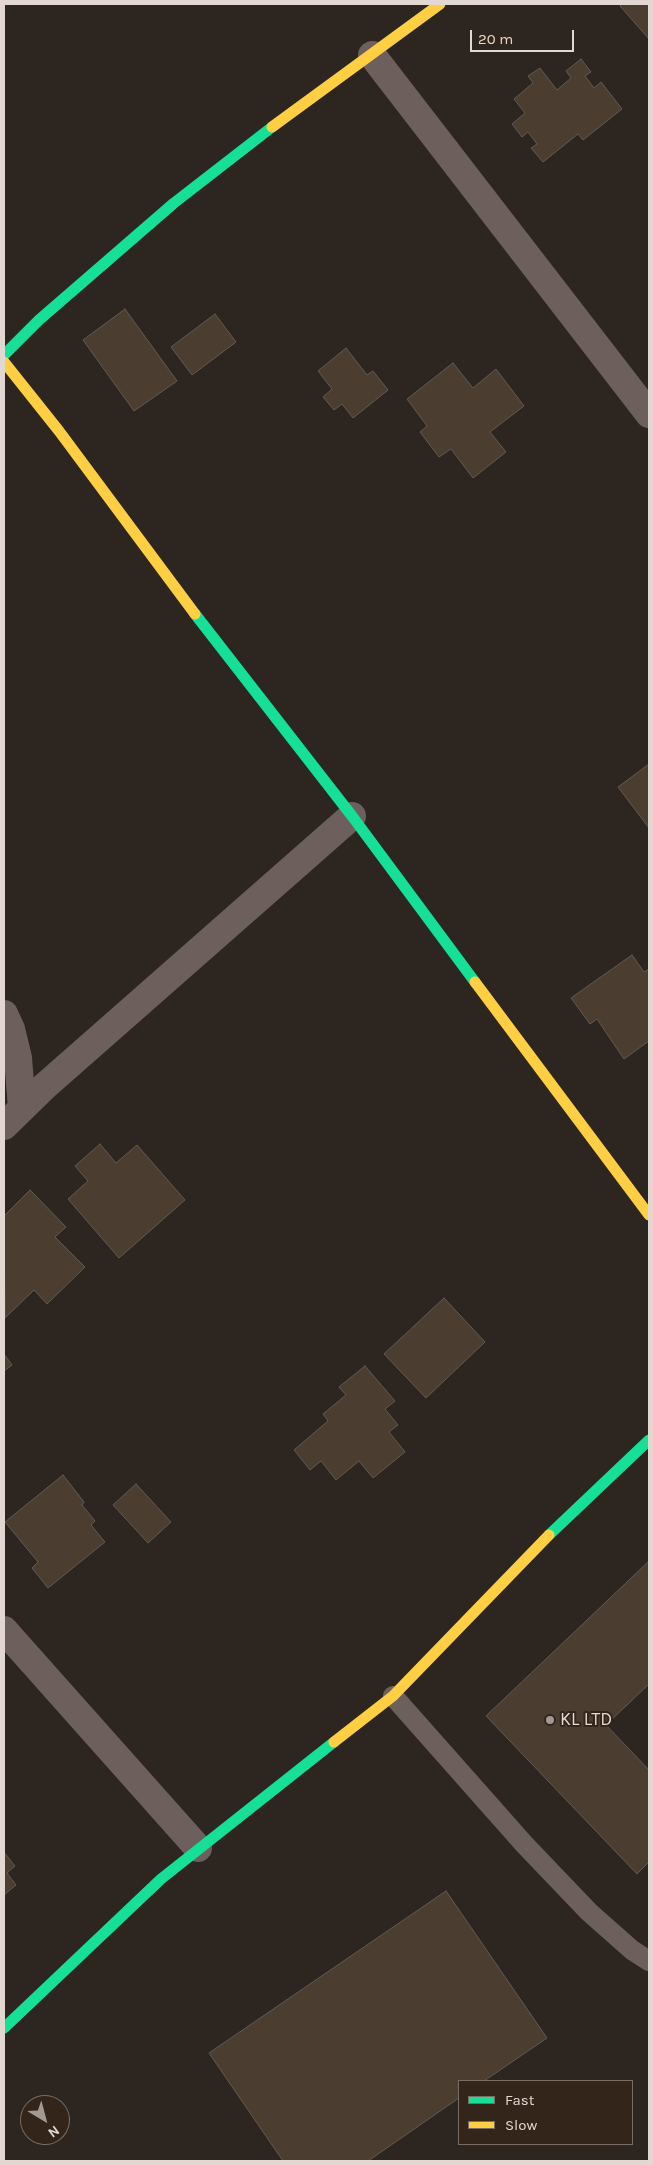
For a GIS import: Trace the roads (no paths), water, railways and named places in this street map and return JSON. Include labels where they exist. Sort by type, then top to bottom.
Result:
[{"type":"street","points":[[4,355],[39,320],[174,203],[315,94],[372,55],[440,4]]},
{"type":"street","points":[[372,55],[649,414]]},
{"type":"street","points":[[4,362],[59,431],[188,606],[352,816],[649,1215]]},
{"type":"street","points":[[13,1117],[352,816]]},
{"type":"street","points":[[4,1014],[11,1030],[18,1058],[13,1117]]},
{"type":"street","points":[[4,2028],[161,1879],[392,1696],[562,1521],[649,1440]]},
{"type":"street","points":[[4,1630],[198,1848]]},
{"type":"lane","points":[[392,1696],[524,1844],[589,1912],[632,1950],[649,1961]]},
{"type":"place","name":"KL LTD","points":[[550,1720]]}]
